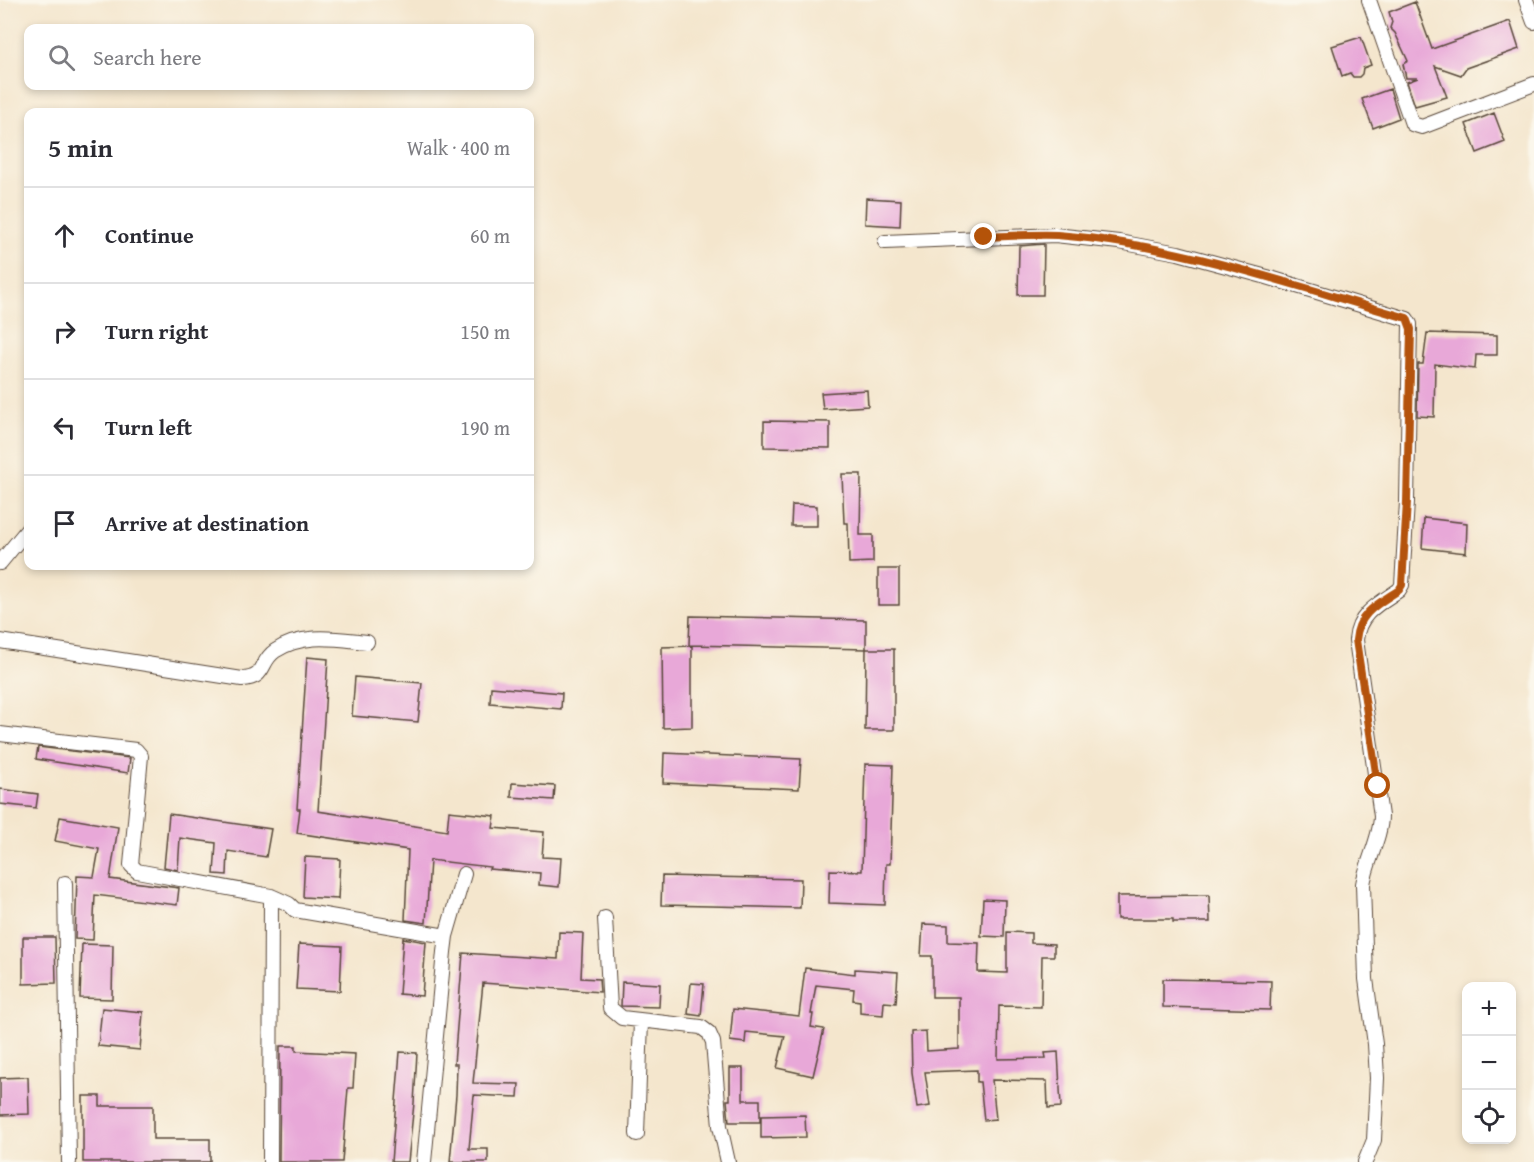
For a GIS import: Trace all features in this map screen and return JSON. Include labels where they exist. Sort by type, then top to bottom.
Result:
[{"type":"street","points":[[1369,0],[1413,124],[1422,127],[1534,84]]},
{"type":"street","points":[[1526,0],[1534,22]]},
{"type":"street","points":[[885,242],[1055,235],[1119,242],[1178,253],[1407,318],[1410,324],[1407,502],[1402,585],[1399,590],[1367,612],[1357,630],[1356,640],[1382,825],[1365,870],[1363,884],[1366,979],[1377,1078],[1374,1140],[1365,1162]]},
{"type":"street","points":[[0,563],[24,534]]},
{"type":"street","points":[[0,641],[242,679],[260,674],[268,658],[276,651],[298,641],[314,637],[368,642]]},
{"type":"street","points":[[0,734],[135,750],[141,756],[131,865],[137,871],[271,896],[289,904],[295,910],[446,936]]},
{"type":"street","points":[[424,1162],[446,936],[464,874]]},
{"type":"street","points":[[65,883],[69,1162]]},
{"type":"street","points":[[270,1162],[271,896]]},
{"type":"street","points":[[605,918],[610,1008],[622,1018],[701,1027],[709,1033],[712,1042],[720,1126],[728,1162]]},
{"type":"street","points":[[638,1134],[641,1021]]},
{"type":"building","points":[[1415,2],[1432,49],[1510,21],[1519,49],[1466,68],[1461,75],[1435,66],[1447,97],[1415,106],[1407,82],[1418,78],[1406,78],[1403,64],[1408,61],[1395,33],[1390,28],[1392,22],[1389,12]]},
{"type":"building","points":[[1361,37],[1371,65],[1363,68],[1359,77],[1353,77],[1350,73],[1342,76],[1332,46]]},
{"type":"building","points":[[1390,89],[1399,118],[1373,128],[1362,99]]},
{"type":"building","points":[[1494,113],[1505,142],[1477,153],[1466,124]]},
{"type":"building","points":[[866,198],[901,200],[900,226],[865,224]]},
{"type":"building","points":[[1044,244],[1043,295],[1018,295],[1019,246]]},
{"type":"building","points":[[1427,333],[1497,335],[1497,355],[1476,355],[1475,369],[1435,364],[1434,417],[1417,416],[1418,364],[1423,364]]},
{"type":"building","points":[[867,390],[868,406],[823,409],[821,393]]},
{"type":"building","points":[[764,421],[830,422],[830,448],[764,447]]},
{"type":"building","points":[[842,474],[861,474],[860,535],[873,535],[873,562],[849,563],[848,523],[844,523]]},
{"type":"building","points":[[792,505],[817,506],[817,526],[791,526]]},
{"type":"building","points":[[1424,518],[1467,523],[1466,553],[1422,548]]},
{"type":"building","points":[[878,569],[899,569],[899,605],[878,605]]},
{"type":"building","points":[[690,616],[866,620],[866,649],[689,645]]},
{"type":"building","points":[[692,646],[692,727],[663,728],[662,647]]},
{"type":"building","points":[[866,649],[894,649],[894,730],[865,730]]},
{"type":"building","points":[[307,657],[328,659],[318,811],[447,831],[449,811],[495,816],[493,828],[544,832],[542,857],[561,858],[559,887],[539,885],[540,873],[489,869],[490,867],[430,860],[426,923],[405,920],[408,850],[297,833]]},
{"type":"building","points":[[355,677],[422,683],[418,722],[352,716]]},
{"type":"building","points":[[491,687],[562,693],[561,709],[490,703]]},
{"type":"building","points":[[38,747],[130,758],[128,773],[36,759]]},
{"type":"building","points":[[664,753],[801,759],[799,789],[663,783]]},
{"type":"building","points":[[865,764],[893,765],[890,864],[886,864],[885,905],[829,903],[830,870],[862,871]]},
{"type":"building","points":[[512,783],[555,786],[554,800],[511,797]]},
{"type":"building","points":[[0,789],[38,794],[36,808],[0,804]]},
{"type":"building","points":[[169,814],[271,829],[266,857],[228,851],[227,875],[214,874],[216,843],[180,838],[178,870],[164,867]]},
{"type":"building","points":[[60,817],[118,827],[110,879],[179,888],[177,905],[95,895],[93,940],[75,939],[77,876],[94,877],[99,849],[55,841]]},
{"type":"building","points":[[305,857],[340,859],[338,899],[303,897]]},
{"type":"building","points":[[662,876],[801,879],[800,908],[661,905]]},
{"type":"building","points":[[1209,895],[1210,922],[1173,922],[1173,919],[1117,919],[1117,896]]},
{"type":"building","points":[[983,899],[1005,900],[1004,937],[981,936]]},
{"type":"building","points":[[923,924],[948,925],[948,942],[979,943],[978,972],[1007,973],[1007,932],[1031,933],[1031,943],[1054,944],[1054,956],[1042,956],[1041,1007],[999,1006],[998,1059],[1046,1058],[1045,1053],[1058,1052],[1061,1107],[1048,1108],[1047,1081],[992,1080],[996,1119],[984,1120],[977,1070],[925,1072],[930,1106],[917,1108],[912,1073],[911,1032],[926,1031],[927,1051],[959,1049],[959,997],[932,997],[932,956],[921,956]]},
{"type":"building","points":[[559,932],[583,933],[581,978],[599,979],[600,992],[483,983],[473,1083],[519,1084],[518,1097],[474,1095],[469,1149],[488,1149],[488,1162],[450,1162],[456,1095],[457,1064],[454,1064],[463,953],[558,959]]},
{"type":"building","points":[[23,937],[55,937],[56,983],[23,984]]},
{"type":"building","points":[[403,938],[426,942],[422,996],[399,994]]},
{"type":"building","points":[[82,944],[113,945],[112,999],[80,998]]},
{"type":"building","points":[[299,944],[342,946],[340,991],[296,989]]},
{"type":"building","points":[[805,968],[855,974],[855,969],[898,972],[896,1003],[884,1002],[883,1015],[860,1013],[860,1001],[853,1000],[854,989],[816,985],[811,1027],[824,1029],[813,1076],[777,1068],[785,1036],[746,1032],[745,1043],[730,1041],[733,1009],[799,1016]]},
{"type":"building","points":[[1163,979],[1271,981],[1270,1010],[1163,1007]]},
{"type":"building","points":[[622,982],[660,984],[659,1007],[621,1006]]},
{"type":"building","points":[[691,983],[704,984],[701,1016],[688,1014]]},
{"type":"building","points":[[102,1008],[143,1012],[140,1050],[98,1046]]},
{"type":"building","points":[[280,1046],[296,1046],[296,1051],[355,1054],[353,1088],[348,1088],[342,1162],[279,1162]]},
{"type":"building","points":[[400,1052],[417,1053],[414,1103],[408,1162],[391,1162]]},
{"type":"building","points":[[730,1068],[743,1068],[743,1100],[760,1100],[760,1122],[729,1122],[727,1100],[730,1100]]},
{"type":"building","points":[[28,1077],[29,1114],[0,1115],[0,1078]]},
{"type":"building","points":[[83,1096],[100,1096],[100,1106],[153,1106],[153,1139],[210,1139],[210,1162],[83,1162]]},
{"type":"building","points":[[805,1115],[806,1137],[761,1138],[761,1116]]},
{"type":"route","points":[[984,237],[1055,235],[1119,242],[1178,253],[1407,318],[1411,329],[1407,502],[1402,585],[1399,590],[1367,612],[1357,630],[1356,640],[1378,786]]}]
